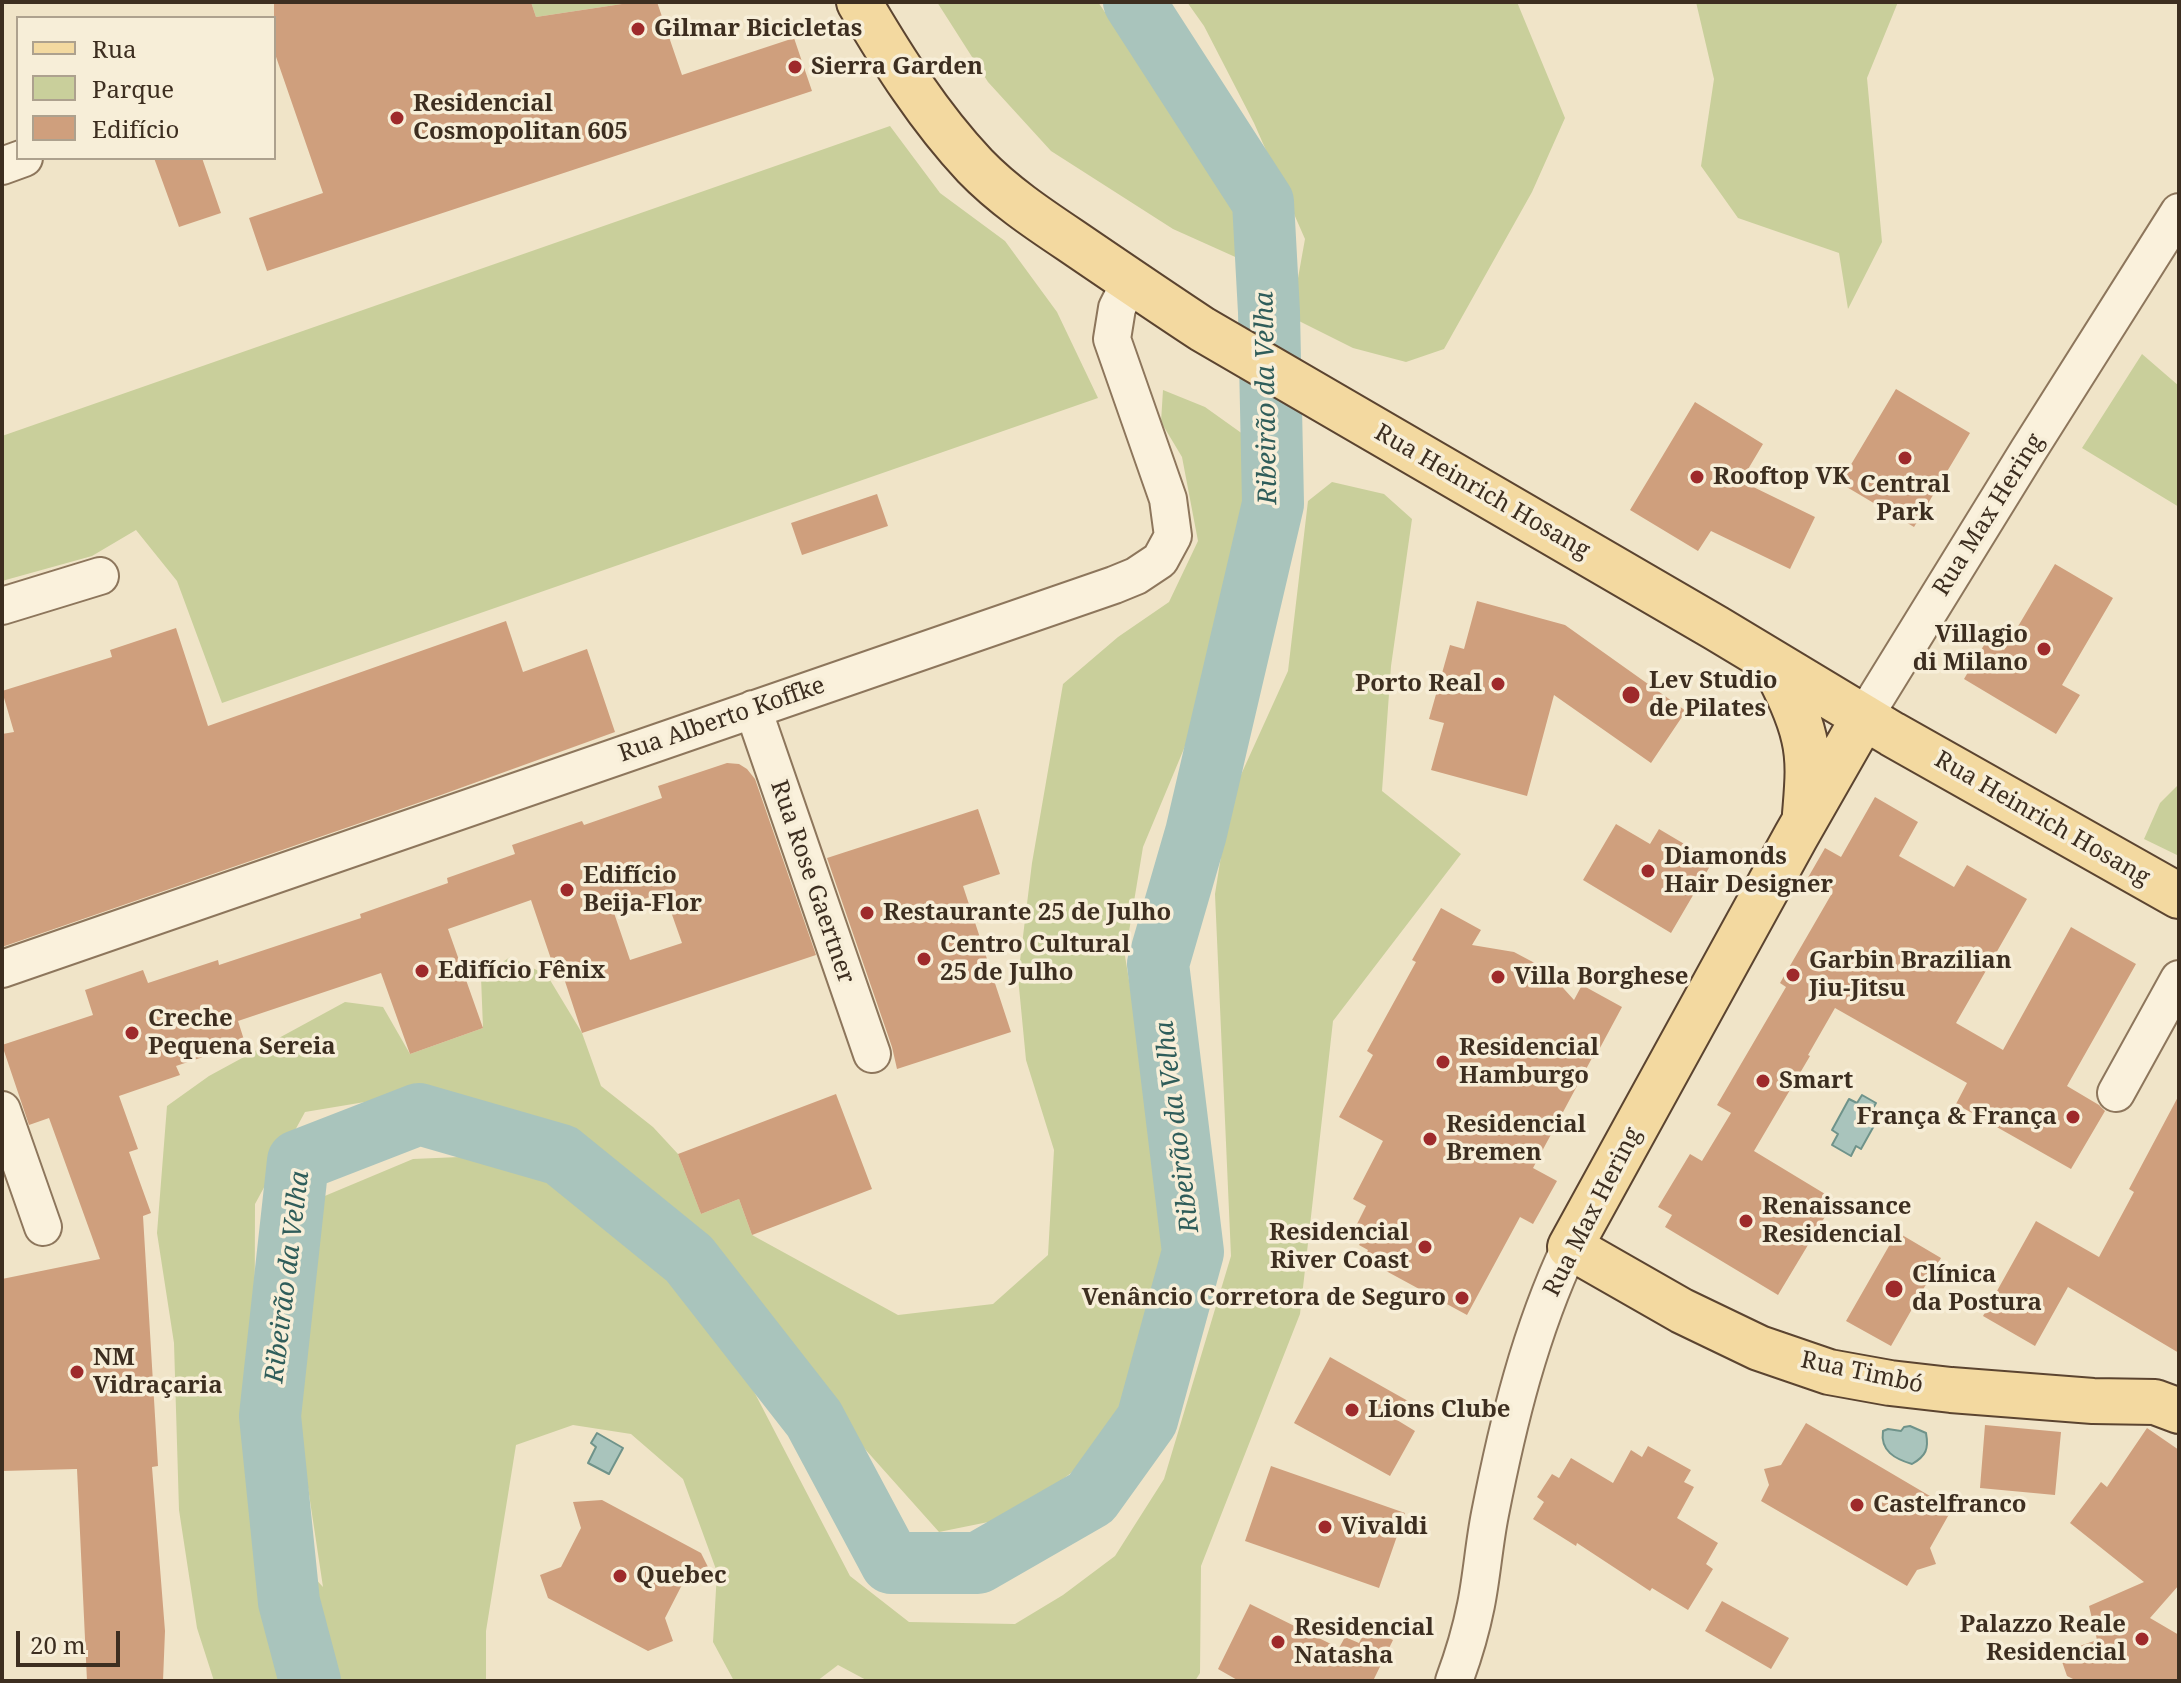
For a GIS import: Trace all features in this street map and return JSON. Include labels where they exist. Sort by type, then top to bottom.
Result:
[{"type":"main road","name":"Rua Heinrich Hosang","points":[[859,2],[907,80],[976,167],[1022,207],[1130,282],[1202,329],[1864,717],[2179,896]]},
{"type":"main road","name":"Rua Max Hering","points":[[1773,663],[1795,707],[1805,741],[1808,774],[1804,821]]},
{"type":"main road","name":"Rua Max Hering","points":[[1570,1247],[1864,717]]},
{"type":"main road","name":"Rua Timbó","points":[[1570,1247],[1682,1311],[1759,1348],[1829,1372],[1951,1390],[2093,1401],[2155,1402],[2179,1411]]},
{"type":"street","name":"Rua Max Hering","points":[[1864,717],[2179,212]]},
{"type":"street","name":"Rua Alberto Koffke","points":[[2,969],[1136,576],[1160,560],[1173,536],[1168,499],[1112,339],[1117,308],[1130,282]]},
{"type":"street","points":[[2,606],[100,576]]},
{"type":"street","name":"Rua Rose Gaertner","points":[[753,709],[872,1054]]},
{"type":"street","points":[[2116,1093],[2179,979]]},
{"type":"street","points":[[2,1110],[43,1227]]},
{"type":"street","name":"Rua Max Hering","points":[[1454,1681],[1476,1605],[1503,1447],[1523,1368],[1552,1286],[1570,1247]]},
{"type":"green space","points":[[531,2],[635,2],[536,17]]},
{"type":"green space","points":[[937,2],[1098,2],[1216,175],[1249,230],[1242,260],[1173,229],[1051,151],[988,82]]},
{"type":"green space","points":[[1187,2],[1517,2],[1565,118],[1532,192],[1444,349],[1406,362],[1353,348],[1291,317],[1305,239],[1254,123],[1204,26]]},
{"type":"green space","points":[[1696,2],[1898,2],[1867,78],[1882,242],[1848,309],[1839,253],[1738,218],[1701,166],[1714,79]]},
{"type":"green space","points":[[890,126],[940,193],[1005,241],[1057,312],[1098,398],[222,703],[177,581],[136,530],[92,556],[2,581],[2,436]]},
{"type":"green space","points":[[2142,354],[2179,386],[2179,507],[2082,448]]},
{"type":"green space","points":[[1163,390],[1205,407],[1247,437],[1238,561],[1188,739],[1143,847],[1125,956],[1166,1216],[1152,1342],[1100,1451],[1013,1517],[939,1532],[856,1439],[775,1325],[660,1197],[536,1119],[407,1095],[305,1112],[255,1204],[254,1513],[323,1587],[291,1375],[308,1203],[413,1159],[483,1156],[591,1198],[711,1309],[850,1576],[909,1622],[1015,1624],[1063,1595],[1115,1556],[1164,1479],[1231,1256],[1215,894],[1230,799],[1288,671],[1308,501],[1332,482],[1384,494],[1412,519],[1391,666],[1382,791],[1461,854],[1333,1021],[1300,1314],[1201,1566],[1200,1673],[1195,1681],[868,1681],[838,1665],[817,1681],[734,1681],[713,1642],[717,1572],[683,1479],[631,1434],[573,1425],[516,1445],[486,1631],[486,1681],[214,1681],[197,1628],[179,1510],[174,1343],[157,1233],[167,1106],[209,1076],[345,1002],[383,1007],[410,1054],[483,1028],[481,977],[510,957],[547,975],[582,1033],[601,1086],[653,1127],[678,1154],[701,1214],[739,1199],[752,1235],[898,1315],[993,1304],[1048,1255],[1054,1150],[1026,1060],[1018,977],[1032,863],[1063,684],[1118,637],[1169,602],[1198,541],[1182,457],[1161,422]]},
{"type":"green space","points":[[2179,784],[2179,856],[2144,839],[2160,803]]},
{"type":"water","points":[[1862,1095],[1876,1103],[1872,1110],[1880,1115],[1861,1149],[1856,1146],[1851,1156],[1832,1145],[1838,1134],[1832,1130],[1849,1099],[1857,1103]]},
{"type":"water","points":[[1910,1426],[1926,1433],[1927,1439],[1925,1452],[1912,1464],[1890,1453],[1883,1438],[1883,1431],[1901,1431]]},
{"type":"water","points":[[597,1433],[623,1448],[609,1474],[588,1463],[596,1447],[591,1443]]},
{"type":"building","points":[[274,2],[531,2],[536,17],[635,2],[657,2],[682,75],[794,38],[812,91],[267,271],[249,218],[323,193],[276,57]]},
{"type":"building","points":[[155,160],[203,160],[221,213],[179,227]]},
{"type":"building","name":"Central Park","points":[[1896,389],[1970,433],[1914,527],[1840,483]]},
{"type":"building","name":"Rooftop VK","points":[[1695,402],[1763,444],[1741,481],[1815,517],[1790,569],[1711,531],[1698,551],[1630,510]]},
{"type":"building","points":[[877,494],[888,526],[802,555],[791,523]]},
{"type":"building","name":"Villagio di Milano","points":[[2055,564],[2113,598],[2062,685],[2080,695],[2056,734],[1964,679],[1987,640],[2004,650]]},
{"type":"building","name":"Porto Real","points":[[1477,601],[1565,625],[1686,711],[1651,763],[1554,695],[1527,796],[1431,770],[1444,723],[1429,719],[1450,645],[1464,649]]},
{"type":"building","points":[[506,621],[523,672],[587,649],[615,732],[2,947],[2,734],[14,732],[2,691],[112,657],[110,650],[176,628],[208,726]]},
{"type":"building","points":[[727,763],[739,764],[747,769],[755,779],[816,955],[582,1033],[557,957],[551,959],[531,900],[448,929],[483,1028],[410,1054],[381,973],[238,1021],[245,1043],[176,1066],[180,1075],[119,1096],[138,1149],[129,1152],[151,1213],[143,1216],[158,1466],[152,1467],[165,1631],[163,1681],[87,1681],[77,1469],[2,1471],[2,1279],[100,1259],[49,1118],[29,1125],[2,1045],[93,1015],[85,990],[143,970],[148,983],[218,960],[219,965],[361,918],[360,914],[448,883],[447,878],[515,854],[512,845],[582,821],[584,825],[662,798],[658,786]],"holes":[[[664,892],[682,943],[630,960],[613,910]]]},
{"type":"building","points":[[1875,797],[1918,822],[1899,856],[1954,887],[1967,865],[2027,899],[1956,1023],[2003,1050],[2071,927],[2136,964],[2067,1086],[2105,1111],[2071,1169],[1956,1104],[1967,1083],[1835,1008],[1754,1151],[1835,1200],[1778,1295],[1665,1227],[1672,1215],[1658,1207],[1690,1154],[1702,1161],[1731,1113],[1717,1105],[1786,987],[1780,983],[1831,895],[1806,881],[1825,848],[1841,857]]},
{"type":"building","name":"Centro Cultural 25 de Julho","points":[[978,809],[1000,874],[963,886],[1011,1032],[897,1069],[827,858]]},
{"type":"building","name":"Diamonds Hair Designer","points":[[1616,824],[1650,844],[1659,829],[1713,861],[1671,933],[1583,880]]},
{"type":"building","points":[[1441,908],[1481,930],[1472,945],[1514,952],[1546,969],[1574,1000],[1582,985],[1622,1007],[1533,1168],[1557,1181],[1533,1224],[1520,1217],[1467,1315],[1364,1259],[1368,1250],[1359,1245],[1366,1232],[1356,1226],[1366,1206],[1353,1199],[1383,1141],[1339,1117],[1373,1055],[1367,1051],[1416,962],[1412,960]]},
{"type":"building","points":[[836,1094],[872,1189],[752,1235],[739,1199],[701,1214],[678,1154]]},
{"type":"building","points":[[2179,1095],[2179,1353],[2068,1287],[2035,1346],[1983,1316],[2036,1221],[2099,1257],[2134,1192],[2129,1189]]},
{"type":"building","name":"Clínica da Postura","points":[[1897,1232],[1941,1258],[1891,1346],[1846,1321]]},
{"type":"building","name":"Lions Clube","points":[[1330,1357],[1408,1401],[1397,1420],[1415,1431],[1390,1476],[1294,1423]]},
{"type":"building","name":"Castelfranco","points":[[1806,1423],[1952,1509],[1930,1548],[1936,1564],[1917,1570],[1907,1586],[1761,1501],[1769,1485],[1764,1469],[1781,1465]]},
{"type":"building","points":[[1985,1425],[2061,1432],[2055,1495],[1980,1488]]},
{"type":"building","points":[[2147,1428],[2179,1450],[2179,1585],[2150,1618],[2179,1635],[2179,1681],[2077,1681],[2067,1676],[2059,1653],[2097,1640],[2089,1606],[2144,1582],[2070,1523],[2101,1482],[2107,1487]]},
{"type":"building","points":[[1648,1446],[1691,1470],[1684,1482],[1694,1487],[1677,1518],[1718,1543],[1706,1564],[1713,1569],[1688,1610],[1652,1588],[1650,1591],[1577,1543],[1576,1546],[1533,1519],[1544,1502],[1537,1497],[1552,1474],[1559,1478],[1571,1458],[1613,1483],[1631,1450],[1642,1457]]},
{"type":"building","name":"Vivaldi","points":[[1271,1466],[1405,1513],[1379,1588],[1245,1541]]},
{"type":"building","name":"Quebec","points":[[602,1500],[701,1553],[712,1575],[686,1577],[665,1618],[673,1641],[648,1651],[548,1598],[540,1575],[561,1567],[581,1528],[573,1502]]},
{"type":"building","points":[[1722,1601],[1789,1638],[1771,1669],[1705,1631]]},
{"type":"building","name":"Residencial Natasha","points":[[1250,1604],[1339,1648],[1345,1637],[1359,1643],[1367,1627],[1393,1640],[1373,1681],[1239,1681],[1218,1669]]},
{"type":"waterway","name":"Ribeirão da Velha","points":[[310,1681],[289,1602],[270,1416],[298,1161],[419,1114],[561,1155],[689,1259],[814,1419],[891,1563],[978,1563],[1091,1498],[1147,1420],[1193,1252],[1158,964],[1196,833],[1273,504],[1263,202],[1134,2]]},
{"type":"place","name":"Gilmar Bicicletas","points":[[638,29]]},
{"type":"place","name":"Sierra Garden","points":[[795,67]]},
{"type":"place","name":"Residencial Cosmopolitan 605","points":[[397,118]]},
{"type":"place","name":"Central Park","points":[[1905,458]]},
{"type":"place","name":"Rooftop VK","points":[[1697,477]]},
{"type":"place","name":"Villagio di Milano","points":[[2044,649]]},
{"type":"place","name":"Porto Real","points":[[1498,684]]},
{"type":"place","name":"Lev Studio de Pilates","points":[[1631,695]]},
{"type":"place","name":"Diamonds Hair Designer","points":[[1648,871]]},
{"type":"place","name":"Edifício Beija-Flor","points":[[567,890]]},
{"type":"place","name":"Restaurante 25 de Julho","points":[[867,913]]},
{"type":"place","name":"Centro Cultural 25 de Julho","points":[[924,959]]},
{"type":"place","name":"Edifício Fênix","points":[[422,971]]},
{"type":"place","name":"Garbin Brazilian Jiu-Jitsu","points":[[1793,975]]},
{"type":"place","name":"Villa Borghese","points":[[1498,977]]},
{"type":"place","name":"Creche Pequena Sereia","points":[[132,1033]]},
{"type":"place","name":"Residencial Hamburgo","points":[[1443,1062]]},
{"type":"place","name":"Smart","points":[[1763,1081]]},
{"type":"place","name":"França & França","points":[[2073,1117]]},
{"type":"place","name":"Residencial Bremen","points":[[1430,1139]]},
{"type":"place","name":"Renaissance Residencial","points":[[1746,1221]]},
{"type":"place","name":"Residencial River Coast","points":[[1425,1247]]},
{"type":"place","name":"Clínica da Postura","points":[[1894,1289]]},
{"type":"place","name":"Venâncio Corretora de Seguro","points":[[1462,1298]]},
{"type":"place","name":"NM Vidraçaria","points":[[77,1372]]},
{"type":"place","name":"Lions Clube","points":[[1352,1410]]},
{"type":"place","name":"Castelfranco","points":[[1857,1505]]},
{"type":"place","name":"Vivaldi","points":[[1325,1527]]},
{"type":"place","name":"Quebec","points":[[620,1576]]},
{"type":"place","name":"Palazzo Reale Residencial","points":[[2142,1639]]},
{"type":"place","name":"Residencial Natasha","points":[[1278,1642]]}]
